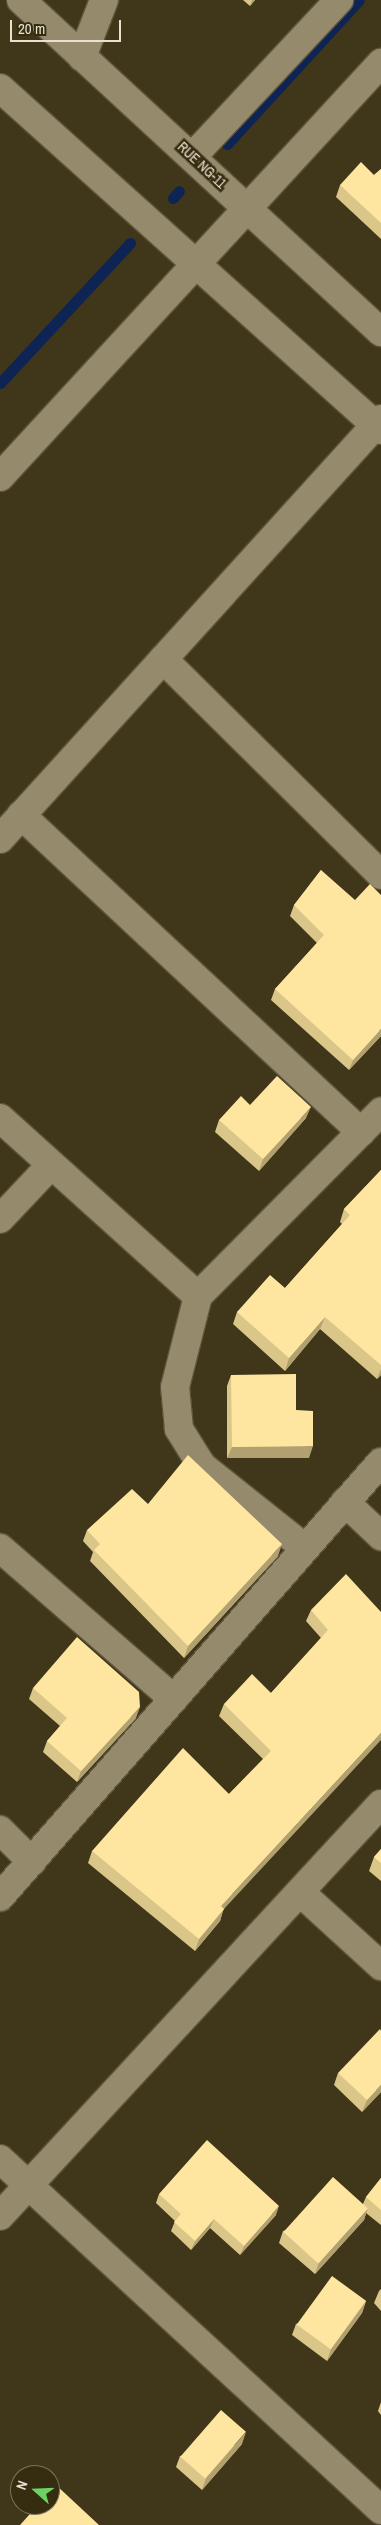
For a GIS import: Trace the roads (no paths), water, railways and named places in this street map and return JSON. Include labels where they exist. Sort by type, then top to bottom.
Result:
[{"type":"street","name":"RUE NG-11","points":[[21,0],[194,156],[381,332]]},
{"type":"street","points":[[82,57],[104,0]]},
{"type":"street","points":[[194,156],[339,0]]},
{"type":"street","points":[[0,477],[381,63]]},
{"type":"street","points":[[0,88],[199,262],[379,425],[0,839]]},
{"type":"street","points":[[163,659],[381,875]]},
{"type":"street","points":[[22,815],[361,1132]]},
{"type":"street","points":[[305,1548],[202,1466],[180,1429],[175,1388],[198,1296],[381,1112]]},
{"type":"street","points":[[0,1118],[198,1296]]},
{"type":"street","points":[[0,1219],[51,1165]]},
{"type":"street","points":[[0,1897],[381,1462]]},
{"type":"street","points":[[345,1502],[381,1536]]},
{"type":"street","points":[[0,1548],[174,1699]]},
{"type":"street","points":[[0,2216],[381,1804]]},
{"type":"street","points":[[0,1830],[32,1862]]},
{"type":"street","points":[[300,1892],[381,1966]]},
{"type":"street","points":[[0,2159],[381,2510]]},
{"type":"waterway","points":[[227,144],[359,0]]},
{"type":"waterway","points":[[173,198],[179,191]]},
{"type":"waterway","points":[[0,383],[130,243]]}]
